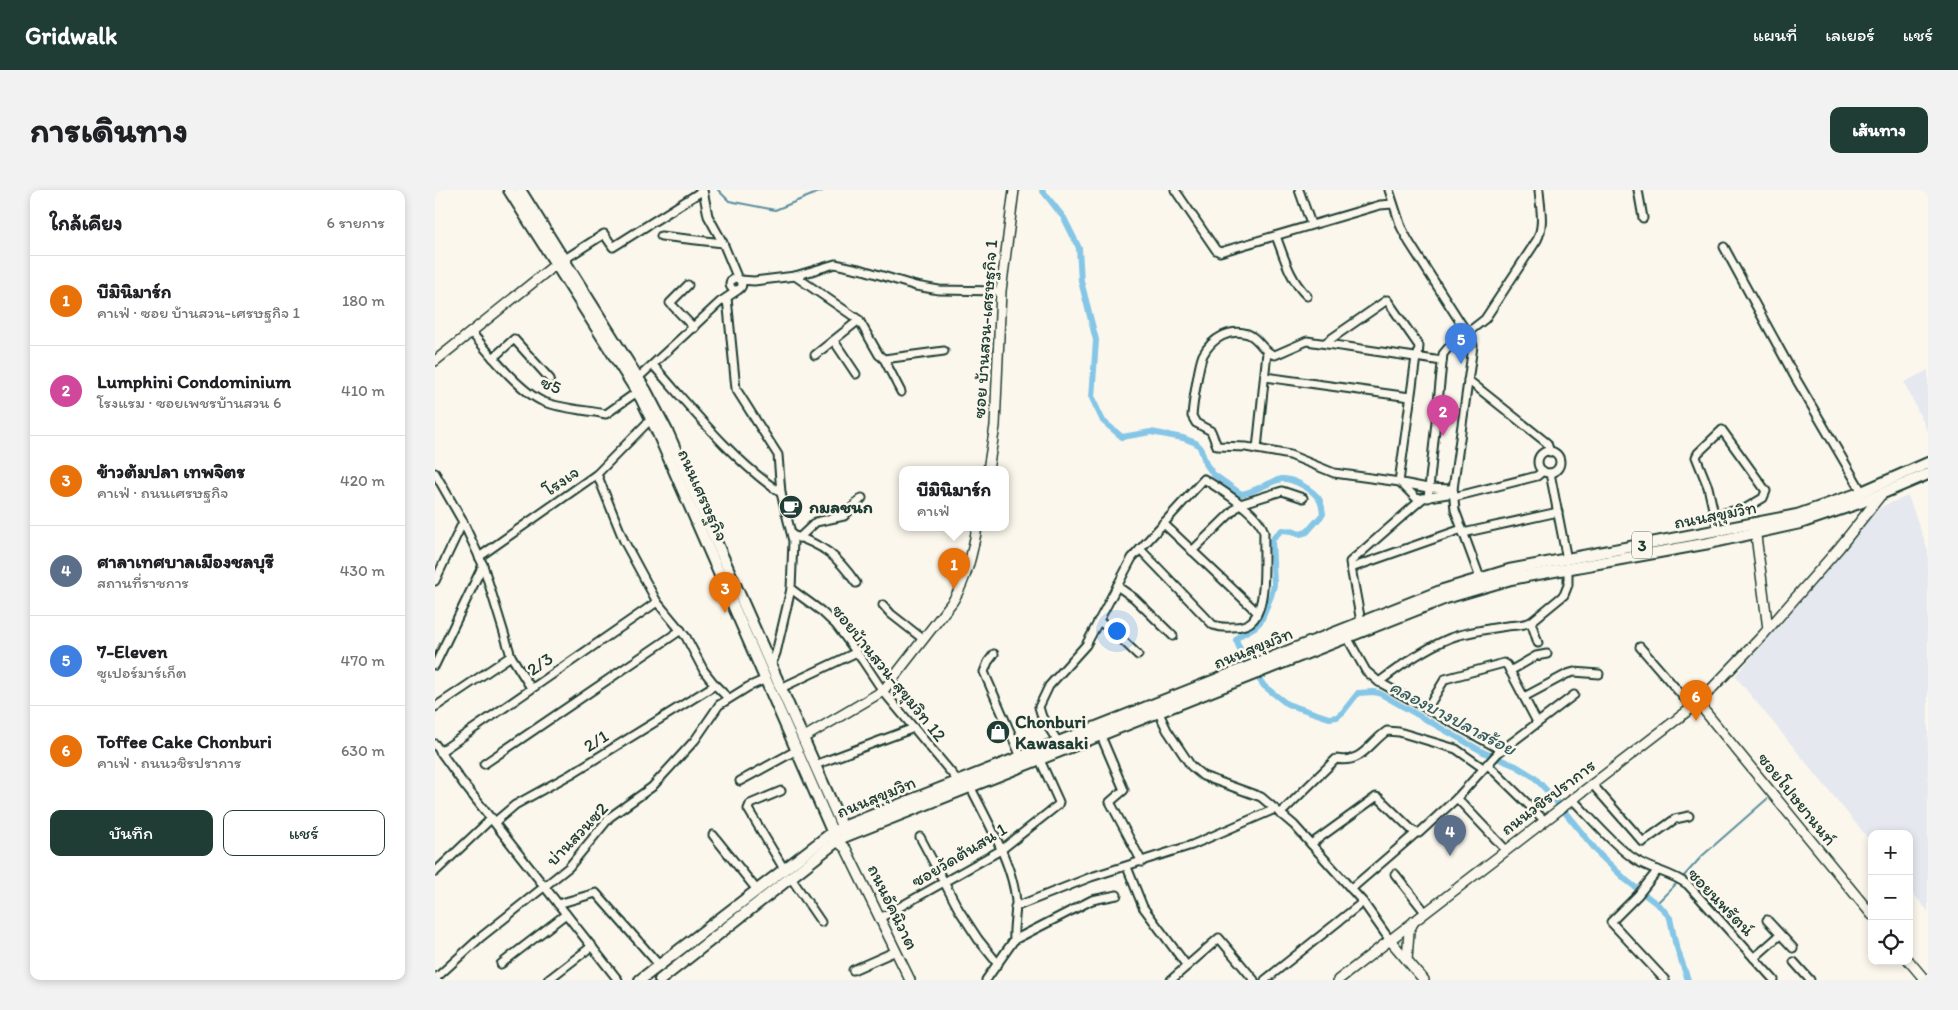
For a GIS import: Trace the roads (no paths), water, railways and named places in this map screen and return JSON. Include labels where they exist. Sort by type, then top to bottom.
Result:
[{"type":"main road","name":"ถนนเศรษฐกิจ","points":[[509,190],[561,262],[638,378],[668,433],[815,765],[840,834]]},
{"type":"main road","name":"ถนนเศรษฐกิจ","points":[[520,190],[651,418],[797,750],[840,834]]},
{"type":"main road","name":"ถนนสุขุมวิท","points":[[1306,649],[1347,637],[1438,602],[1511,579],[1718,531],[1756,529],[1862,492],[1928,463]]},
{"type":"main road","name":"ถนนสุขุมวิท","points":[[660,980],[791,878],[840,834],[971,788],[1040,760],[1061,747],[1306,649],[1361,622],[1443,590],[1509,570],[1570,565],[1832,514],[1928,474]]},
{"type":"main road","name":"ถนนสุขุมวิท","points":[[641,980],[784,869],[840,834],[1021,757],[1101,736],[1159,713],[1250,671]]},
{"type":"street","name":"ซอย บ้านสวน-เศรษฐกิจ 1","points":[[989,466],[995,426],[1001,291],[1014,190]]},
{"type":"street","points":[[1175,190],[1216,250],[1220,252],[1311,224],[1380,205],[1393,204]]},
{"type":"street","points":[[1299,190],[1311,224]]},
{"type":"street","points":[[1389,190],[1401,228],[1467,333],[1473,346],[1454,493],[1455,510],[1480,578]]},
{"type":"street","points":[[1361,622],[1350,562],[1425,498],[1428,488],[1442,361],[1448,348],[1485,319],[1537,240],[1541,232],[1542,222],[1539,190]]},
{"type":"street","points":[[1638,190],[1643,218]]},
{"type":"street","points":[[435,361],[561,262],[604,234],[613,247],[702,191],[708,216],[742,284],[739,290]]},
{"type":"street","points":[[661,236],[723,243]]},
{"type":"street","points":[[1276,236],[1292,276],[1298,287],[1307,296]]},
{"type":"street","points":[[1724,247],[1796,379],[1862,492]]},
{"type":"street","points":[[729,259],[730,283],[732,289],[739,290]]},
{"type":"street","points":[[771,666],[776,653],[791,590],[796,537],[781,494],[778,455],[736,390],[723,300],[730,283],[734,278],[754,281],[795,276],[835,264],[863,270],[916,286],[939,290],[1001,291]]},
{"type":"street","points":[[795,276],[859,320],[879,355],[884,359],[901,392]]},
{"type":"street","points":[[638,378],[723,300],[754,281]]},
{"type":"street","points":[[688,285],[670,304],[694,328]]},
{"type":"street","points":[[1325,343],[1387,300],[1419,346],[1410,397],[1400,483]]},
{"type":"street","points":[[815,356],[859,320]]},
{"type":"street","name":"ซ5","points":[[471,332],[493,358],[532,394],[545,402],[606,414],[637,392]]},
{"type":"street","points":[[1442,361],[1307,341],[1279,354],[1272,354],[1267,352],[1258,340],[1239,332],[1231,332],[1216,339],[1202,357],[1192,413],[1196,423],[1211,430],[1217,446],[1257,449],[1295,456],[1332,472],[1454,493]]},
{"type":"street","points":[[493,358],[514,339],[550,379]]},
{"type":"street","points":[[834,341],[856,374]]},
{"type":"street","points":[[884,359],[944,351]]},
{"type":"street","points":[[1257,449],[1267,352]]},
{"type":"street","points":[[653,365],[736,457],[761,480],[781,494]]},
{"type":"street","points":[[1265,378],[1410,397]]},
{"type":"street","points":[[1468,380],[1547,444],[1550,452]]},
{"type":"street","name":"โรงเจ","points":[[479,557],[597,474],[651,418]]},
{"type":"street","points":[[1714,515],[1746,508],[1763,498],[1765,491],[1765,487],[1722,430],[1696,457],[1708,487],[1714,515],[1718,531]]},
{"type":"street","points":[[1379,682],[1438,644],[1458,636],[1531,622],[1564,594],[1569,585],[1570,565],[1558,512],[1546,472],[1539,466],[1539,459],[1543,453],[1550,452],[1558,456],[1560,461],[1559,468],[1546,472],[1537,476],[1425,498],[1415,498],[1400,483]]},
{"type":"street","points":[[435,473],[463,522],[483,565],[511,656],[531,688]]},
{"type":"street","points":[[597,474],[624,542],[657,602],[681,630],[715,686],[728,698]]},
{"type":"street","points":[[1061,747],[1042,718],[1040,703],[1049,686],[1086,645],[1132,558],[1163,523],[1204,478],[1240,504],[1260,523],[1263,530],[1262,599],[1257,612],[1253,620],[1239,627],[1223,628],[1213,625],[1140,549]]},
{"type":"street","points":[[1192,551],[1240,504],[1282,491],[1303,498]]},
{"type":"street","name":"ถนนวชิรปราการ","points":[[1338,980],[1695,705],[1768,629],[1839,548],[1881,495]]},
{"type":"street","points":[[796,537],[816,522],[844,516],[862,498]]},
{"type":"street","points":[[1351,568],[1463,531],[1558,512]]},
{"type":"street","points":[[435,581],[463,522]]},
{"type":"street","points":[[1163,523],[1257,612]]},
{"type":"street","points":[[1756,529],[1768,629]]},
{"type":"street","points":[[803,738],[883,691],[961,587],[967,572],[976,531]]},
{"type":"street","points":[[796,537],[826,550],[839,559],[856,583]]},
{"type":"street","points":[[435,665],[483,565]]},
{"type":"street","points":[[1117,586],[1134,598],[1173,636]]},
{"type":"street","name":"ซอยบ้านสวน-สุขุมวิท 12","points":[[791,590],[821,611],[836,625],[883,691],[959,782]]},
{"type":"street","name":"2/3","points":[[440,752],[657,602]]},
{"type":"street","points":[[883,606],[923,639]]},
{"type":"street","points":[[1098,621],[1111,629],[1138,655]]},
{"type":"street","points":[[1531,622],[1537,643]]},
{"type":"street","points":[[484,764],[681,630]]},
{"type":"street","points":[[1347,637],[1366,671],[1379,682],[1499,752]]},
{"type":"street","points":[[1641,646],[1695,705]]},
{"type":"street","points":[[781,688],[857,652]]},
{"type":"street","points":[[994,654],[987,662],[984,672],[1021,757]]},
{"type":"street","points":[[1510,671],[1536,656],[1547,654]]},
{"type":"street","points":[[435,707],[511,656]]},
{"type":"street","points":[[1427,709],[1443,682],[1448,678],[1500,664],[1507,664],[1537,722]]},
{"type":"street","points":[[1524,697],[1567,674],[1574,672],[1599,674]]},
{"type":"street","name":"บ่านสวนซ2","points":[[435,979],[481,937],[569,867],[610,817],[652,787],[695,740],[719,704],[766,679]]},
{"type":"street","name":"2/1","points":[[435,872],[493,820],[515,804],[571,774],[715,686]]},
{"type":"street","points":[[1351,888],[1457,798],[1499,752],[1574,695]]},
{"type":"street","name":"ซอยโปษยานนท์","points":[[1695,705],[1868,910]]},
{"type":"street","points":[[1159,713],[1167,730],[1191,766],[1203,776],[1261,797],[1311,844],[1363,902],[1389,939],[1424,980]]},
{"type":"street","points":[[815,765],[914,728]]},
{"type":"street","points":[[1015,907],[1091,877],[1192,845],[1278,812],[1336,759],[1347,761],[1366,752],[1387,731],[1399,732],[1456,749],[1487,764],[1545,820]]},
{"type":"street","points":[[1101,736],[1125,790],[1110,802],[1142,862]]},
{"type":"street","points":[[435,744],[618,980]]},
{"type":"street","points":[[740,781],[797,750]]},
{"type":"street","name":"ซอยวัดต้นสน 1","points":[[880,918],[1001,850],[1059,802],[1040,760]]},
{"type":"street","points":[[1592,784],[1643,842],[1675,819],[1689,816]]},
{"type":"street","points":[[971,788],[1001,850],[1012,880],[1015,907],[1014,940]]},
{"type":"street","points":[[781,791],[750,804],[748,809],[784,869]]},
{"type":"street","points":[[1311,844],[1376,797],[1416,833]]},
{"type":"street","points":[[1457,798],[1505,850]]},
{"type":"street","name":"ซอยนพรัตน์","points":[[1568,802],[1627,854],[1638,861],[1676,876],[1688,885],[1774,980]]},
{"type":"street","name":"ถนนอัคนิวาต","points":[[840,834],[910,980]]},
{"type":"street","points":[[713,835],[757,890]]},
{"type":"street","points":[[921,837],[959,910],[978,939],[999,964]]},
{"type":"street","points":[[1127,867],[1143,907],[1187,966]]},
{"type":"street","points":[[1659,870],[1638,895],[1611,922],[1665,980]]},
{"type":"street","points":[[1395,874],[1425,912]]},
{"type":"street","points":[[791,878],[821,922]]},
{"type":"street","points":[[558,904],[596,893],[660,966]]},
{"type":"street","points":[[986,980],[1014,940],[1092,900],[1117,895]]},
{"type":"street","points":[[1265,980],[1363,902]]},
{"type":"street","points":[[501,964],[566,914]]},
{"type":"street","points":[[1404,956],[1409,931],[1414,920]]},
{"type":"street","points":[[1767,920],[1793,948]]},
{"type":"street","points":[[1754,958],[1780,935]]},
{"type":"street","points":[[1171,980],[1219,938],[1254,980]]},
{"type":"street","points":[[548,980],[592,946]]},
{"type":"street","points":[[853,970],[896,950]]},
{"type":"street","points":[[1368,956],[1384,950],[1404,956]]},
{"type":"street","points":[[1794,962],[1810,980]]},
{"type":"street","points":[[1912,965],[1925,980]]},
{"type":"waterway","points":[[718,190],[729,201],[775,210],[824,190]]},
{"type":"waterway","name":"คลองบางปลาสร้อย","points":[[1042,190],[1064,218],[1079,248],[1081,281],[1096,340],[1092,398],[1103,421],[1122,437],[1151,432],[1183,438],[1196,443],[1200,447],[1206,464],[1213,474],[1241,494],[1277,480],[1287,479],[1308,488],[1320,501],[1323,514],[1307,532],[1300,534],[1282,530],[1275,536],[1272,541],[1274,585],[1271,596],[1261,621],[1236,640],[1243,656],[1264,686],[1287,704],[1329,718],[1337,717],[1343,712],[1358,693],[1379,693],[1485,753],[1516,766],[1534,777],[1600,855],[1626,880],[1662,908],[1670,918],[1675,942],[1688,980]]},
{"type":"waterway","points":[[1684,876],[1702,856],[1767,799]]},
{"type":"waterway","points":[[1656,904],[1677,883]]},
{"type":"place","name":"7-Eleven","points":[[1461,364]]},
{"type":"place","name":"Lumphini Condominium","points":[[1443,436]]},
{"type":"place","name":"กมลชนก","points":[[791,507]]},
{"type":"place","name":"บีมินิมาร์ก","points":[[954,589]]},
{"type":"place","name":"ข้าวต้มปลา เทพจิตร","points":[[725,613]]},
{"type":"place","name":"Toffee Cake Chonburi","points":[[1696,721]]},
{"type":"place","name":"Chonburi Kawasaki","points":[[998,732]]},
{"type":"place","name":"ศาลาเทศบาลเมืองชลบุรี","points":[[1450,856]]}]
